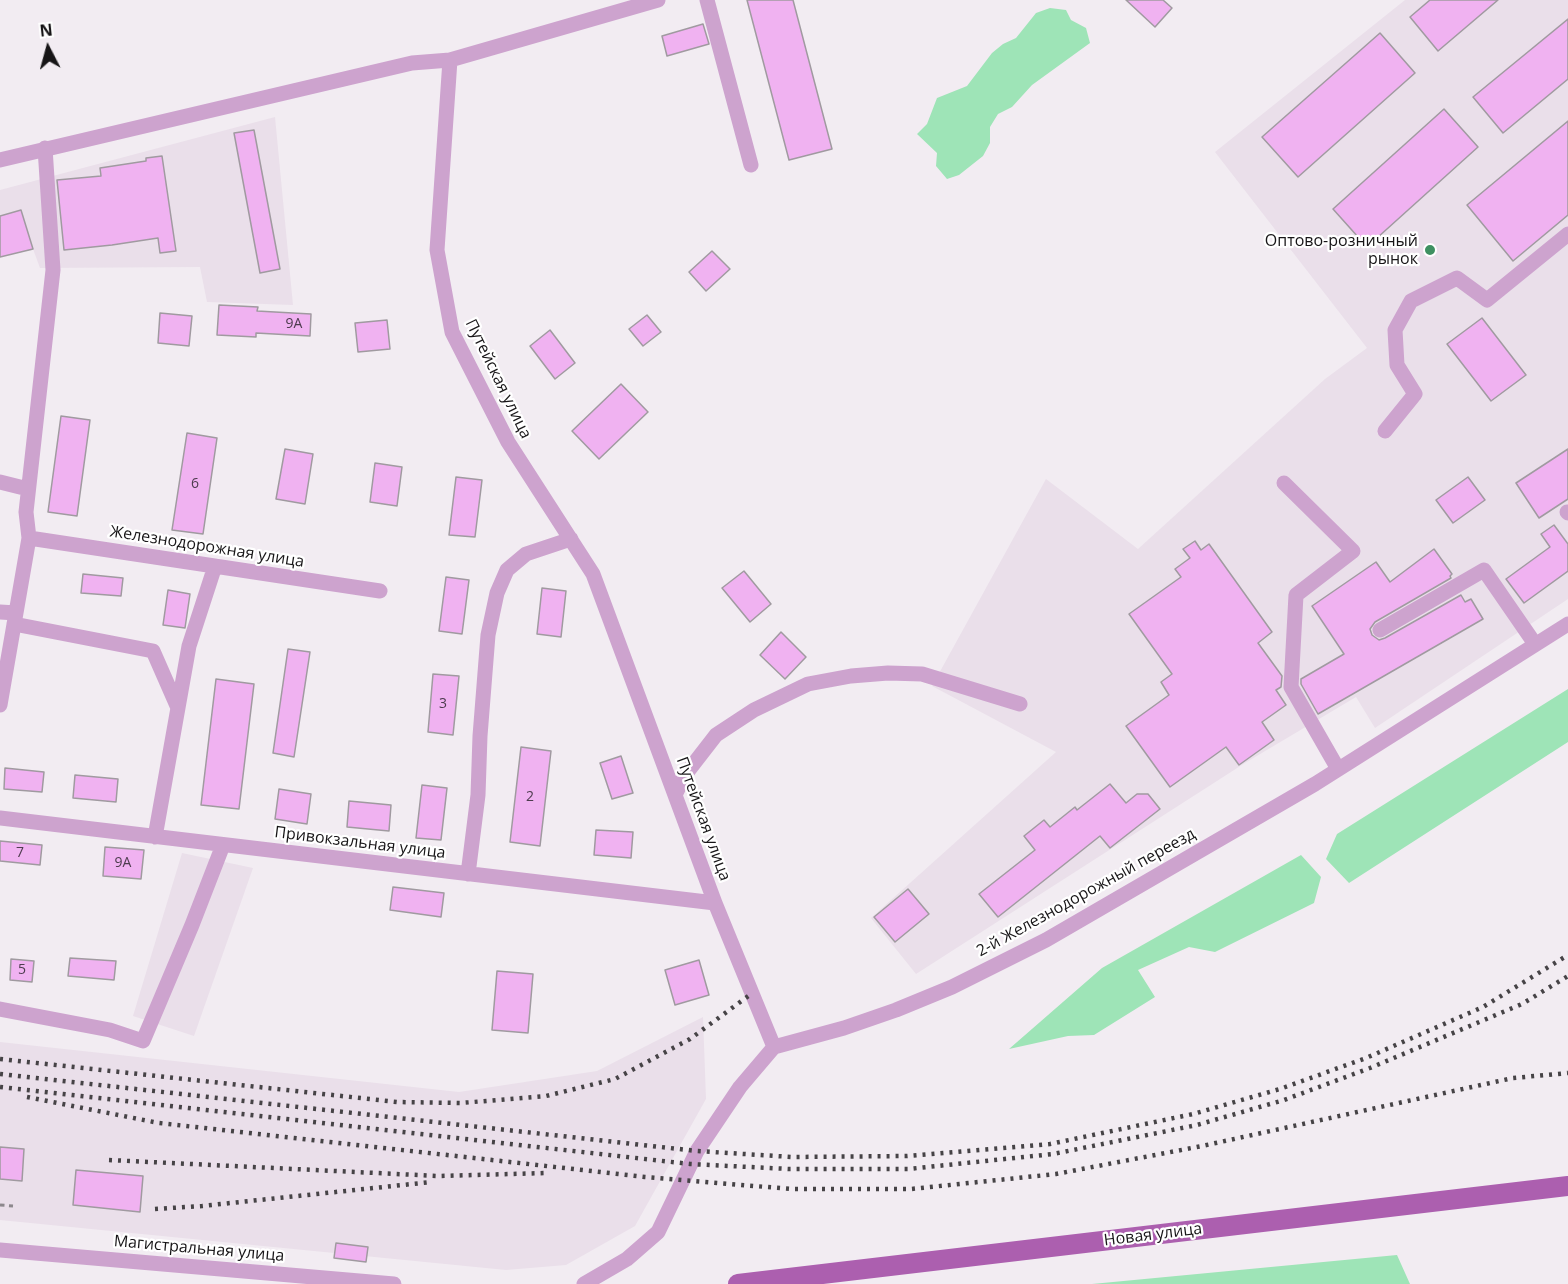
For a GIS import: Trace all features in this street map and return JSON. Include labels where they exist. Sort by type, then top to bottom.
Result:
[{"type":"main road","name":"Новая улица","points":[[738,1284],[1568,1186]]},
{"type":"street","points":[[0,160],[412,63],[450,60],[658,0]]},
{"type":"street","points":[[707,0],[751,165]]},
{"type":"street","name":"Путейская улица","points":[[450,60],[437,250],[452,332],[508,442],[593,574],[715,903],[774,1047]]},
{"type":"street","points":[[0,705],[29,538],[26,512],[28,489],[53,270],[45,148]]},
{"type":"street","points":[[1385,431],[1415,394],[1397,365],[1395,330],[1410,301],[1457,278],[1487,300],[1568,234]]},
{"type":"street","points":[[0,482],[28,489]]},
{"type":"street","points":[[1284,483],[1353,550],[1296,595],[1294,614],[1291,687],[1338,769]]},
{"type":"street","name":"Железнодорожная улица","points":[[29,538],[380,591]]},
{"type":"street","points":[[468,874],[478,795],[488,635],[497,593],[507,570],[526,554],[570,539]]},
{"type":"street","points":[[155,837],[189,646],[215,566]]},
{"type":"street","points":[[1380,630],[1484,570],[1535,644]]},
{"type":"street","points":[[0,612],[15,619],[153,651],[178,708]]},
{"type":"street","name":"2-й Железнодорожный переезд","points":[[774,1047],[865,1021],[952,987],[1046,940],[1338,769],[1568,624]]},
{"type":"street","points":[[675,795],[685,775],[716,735],[754,710],[808,684],[851,676],[888,673],[922,674],[1020,704]]},
{"type":"street","name":"Привокзальная улица","points":[[0,818],[715,903]]},
{"type":"street","points":[[0,1010],[110,1030],[143,1041],[223,845]]},
{"type":"street","points":[[584,1284],[627,1258],[658,1232],[697,1151],[740,1087],[774,1047]]},
{"type":"street","name":"Магистральная улица","points":[[0,1250],[394,1284]]},
{"type":"path","points":[[0,1205],[13,1206]]},
{"type":"shaded area","points":[[1405,0],[1568,0],[1568,599],[1375,728],[1356,697],[1245,763],[916,974],[871,918],[1056,752],[932,686],[1046,479],[1138,549],[1325,379],[1367,348],[1215,152]]},
{"type":"shaded area","points":[[275,117],[293,305],[207,302],[200,267],[40,268],[33,249],[0,257],[0,190]]},
{"type":"shaded area","points":[[182,853],[253,868],[194,1036],[133,1016]]},
{"type":"shaded area","points":[[703,1017],[706,1099],[635,1226],[566,1265],[506,1270],[0,1220],[0,1042],[459,1092],[597,1071]]},
{"type":"green space","points":[[1050,8],[1066,10],[1071,20],[1086,28],[1090,43],[1032,85],[1012,107],[998,114],[990,127],[990,143],[983,156],[959,175],[947,179],[936,166],[937,153],[917,134],[927,124],[937,98],[967,86],[992,53],[1003,44],[1016,38],[1036,13]]},
{"type":"green space","points":[[1568,689],[1568,742],[1349,883],[1326,859],[1337,834]]},
{"type":"green space","points":[[1301,855],[1321,877],[1314,903],[1215,952],[1189,947],[1138,970],[1155,997],[1094,1035],[1068,1036],[1009,1049],[1102,968]]},
{"type":"green space","points":[[1397,1255],[1410,1284],[1092,1284]]},
{"type":"building","points":[[747,0],[793,0],[832,149],[789,160]]},
{"type":"building","points":[[1126,0],[1163,0],[1172,8],[1155,27]]},
{"type":"building","points":[[1430,0],[1498,0],[1438,51],[1410,17]]},
{"type":"building","points":[[1568,19],[1568,79],[1503,133],[1473,97]]},
{"type":"building","points":[[703,24],[709,44],[667,56],[662,36]]},
{"type":"building","points":[[1380,33],[1415,73],[1298,177],[1262,137]]},
{"type":"building","points":[[1444,109],[1478,147],[1367,247],[1333,209]]},
{"type":"building","points":[[1568,121],[1568,215],[1513,261],[1467,205]]},
{"type":"building","points":[[254,130],[280,269],[260,273],[234,133]]},
{"type":"building","points":[[162,156],[176,251],[160,253],[158,238],[64,250],[57,180],[101,176],[100,168],[146,161],[146,158]]},
{"type":"building","points":[[21,210],[33,249],[0,257],[0,216]]},
{"type":"building","points":[[712,251],[730,269],[706,291],[689,272]]},
{"type":"building","points":[[219,305],[258,307],[257,311],[311,314],[310,336],[256,333],[256,337],[217,335]]},
{"type":"building","points":[[160,313],[192,316],[189,346],[158,343]]},
{"type":"building","points":[[647,315],[661,332],[643,346],[629,329]]},
{"type":"building","points":[[1482,318],[1526,375],[1491,401],[1447,344]]},
{"type":"building","points":[[387,320],[390,349],[358,352],[355,323]]},
{"type":"building","points":[[550,330],[575,363],[555,379],[530,346]]},
{"type":"building","points":[[621,384],[648,412],[599,459],[572,431]]},
{"type":"building","points":[[61,416],[90,420],[77,516],[48,512]]},
{"type":"building","points":[[187,433],[217,438],[203,534],[172,530]]},
{"type":"building","points":[[285,449],[313,454],[305,504],[276,499]]},
{"type":"building","points":[[1568,449],[1568,499],[1539,518],[1516,483]]},
{"type":"building","points":[[375,463],[402,467],[397,506],[370,502]]},
{"type":"building","points":[[456,477],[482,480],[475,537],[449,535]]},
{"type":"building","points":[[1468,477],[1485,500],[1453,523],[1436,500]]},
{"type":"building","points":[[1554,525],[1568,544],[1568,571],[1524,603],[1506,579],[1550,547],[1541,534]]},
{"type":"building","points":[[1195,541],[1201,550],[1209,544],[1272,632],[1258,643],[1282,676],[1281,687],[1276,690],[1286,705],[1262,722],[1274,740],[1239,765],[1226,747],[1170,787],[1126,726],[1169,695],[1161,682],[1172,674],[1129,614],[1181,577],[1175,569],[1190,558],[1183,549]]},
{"type":"building","points":[[1434,549],[1452,574],[1451,578],[1375,622],[1370,629],[1372,635],[1379,640],[1385,638],[1461,595],[1465,602],[1471,599],[1483,619],[1318,714],[1301,684],[1301,679],[1344,654],[1312,606],[1376,562],[1390,582]]},
{"type":"building","points":[[744,571],[771,604],[750,622],[722,588]]},
{"type":"building","points":[[83,574],[123,578],[121,596],[81,593]]},
{"type":"building","points":[[446,577],[469,580],[462,634],[439,631]]},
{"type":"building","points":[[542,588],[566,591],[561,637],[537,634]]},
{"type":"building","points":[[168,590],[190,594],[185,628],[163,625]]},
{"type":"building","points":[[781,632],[806,657],[785,679],[760,655]]},
{"type":"building","points":[[288,649],[310,652],[294,757],[273,753]]},
{"type":"building","points":[[433,674],[459,676],[453,735],[428,732]]},
{"type":"building","points":[[216,679],[254,684],[239,809],[201,805]]},
{"type":"building","points":[[521,747],[551,751],[540,846],[510,842]]},
{"type":"building","points":[[621,756],[633,793],[612,799],[600,763]]},
{"type":"building","points":[[5,768],[44,772],[42,792],[4,789]]},
{"type":"building","points":[[75,775],[118,779],[116,802],[73,798]]},
{"type":"building","points":[[1110,784],[1126,803],[1137,794],[1148,794],[1160,809],[1110,848],[1100,836],[998,917],[979,894],[1035,850],[1024,836],[1044,820],[1050,827],[1075,807],[1077,810]]},
{"type":"building","points":[[422,785],[447,788],[441,840],[416,838]]},
{"type":"building","points":[[279,789],[311,794],[307,824],[275,819]]},
{"type":"building","points":[[349,801],[391,805],[389,831],[347,827]]},
{"type":"building","points":[[596,830],[633,832],[631,858],[594,855]]},
{"type":"building","points":[[0,841],[42,845],[40,865],[0,861]]},
{"type":"building","points":[[105,847],[144,850],[141,879],[103,876]]},
{"type":"building","points":[[393,887],[444,893],[441,917],[390,910]]},
{"type":"building","points":[[908,889],[929,914],[895,942],[874,917]]},
{"type":"building","points":[[70,958],[116,961],[114,980],[68,976]]},
{"type":"building","points":[[11,959],[34,961],[32,982],[10,980]]},
{"type":"building","points":[[699,960],[709,995],[675,1005],[665,970]]},
{"type":"building","points":[[497,971],[533,974],[528,1033],[492,1030]]},
{"type":"building","points":[[0,1147],[24,1149],[22,1181],[0,1179]]},
{"type":"building","points":[[76,1170],[143,1176],[140,1212],[73,1205]]},
{"type":"building","points":[[336,1243],[368,1247],[366,1262],[334,1258]]},
{"type":"railway","points":[[0,1074],[697,1151],[792,1157],[907,1156],[1050,1144],[1193,1114],[1280,1089],[1366,1058],[1483,1007],[1568,955]]},
{"type":"railway","points":[[0,1087],[690,1164],[790,1169],[908,1169],[1053,1154],[1197,1125],[1284,1100],[1370,1068],[1522,1004],[1568,976]]},
{"type":"railway","points":[[0,1059],[397,1102],[461,1103],[546,1096],[615,1079],[690,1039],[751,994]]},
{"type":"railway","points":[[27,1097],[159,1123],[645,1177],[791,1189],[911,1189],[1056,1174],[1202,1146],[1513,1078],[1568,1073]]},
{"type":"railway","points":[[109,1160],[438,1176],[546,1173]]},
{"type":"railway","points":[[155,1209],[431,1182]]},
{"type":"place","name":"Оптово-розничный рынок","points":[[1430,250]]}]
